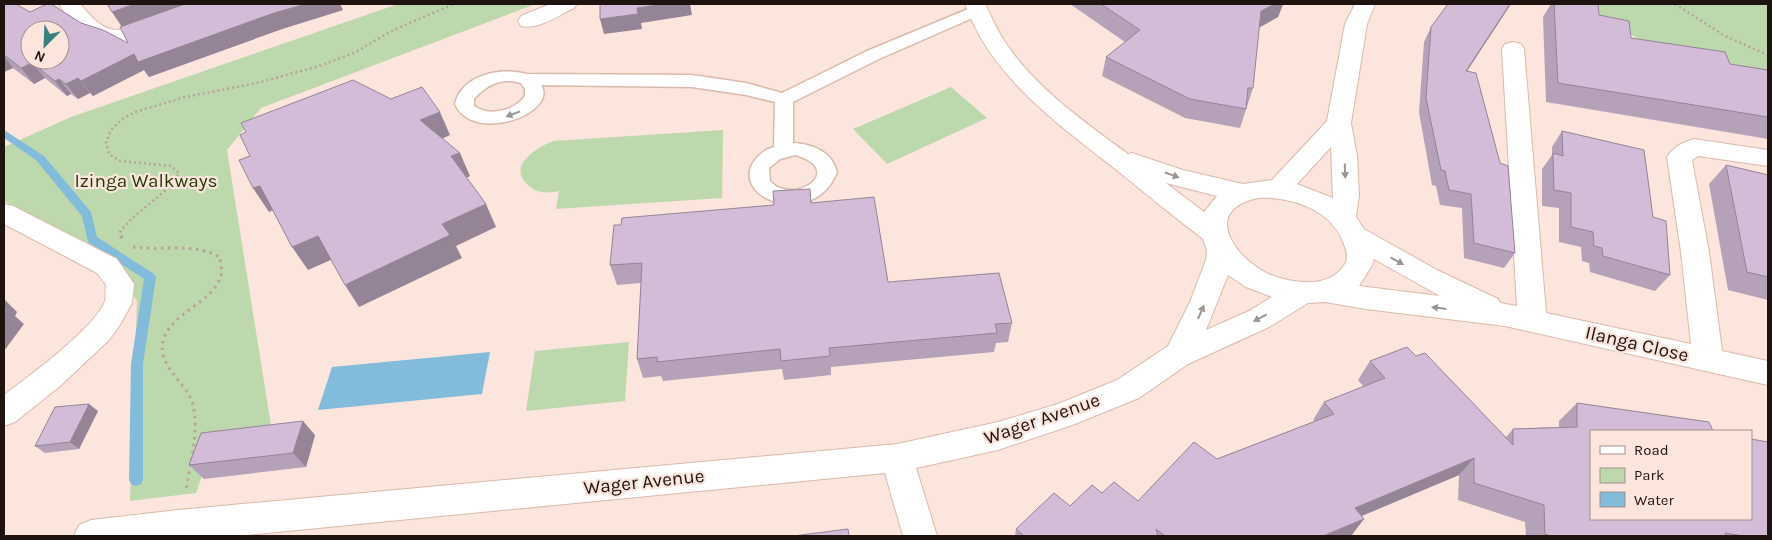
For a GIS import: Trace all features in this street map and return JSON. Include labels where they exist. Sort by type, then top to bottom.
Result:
[{"type":"street","points":[[69,4],[97,34],[109,38],[121,37],[212,4]]},
{"type":"street","points":[[529,21],[568,4]]},
{"type":"street","points":[[1313,292],[1344,283],[1357,270],[1361,254],[1350,227],[1346,195],[1345,156],[1339,123],[1356,24],[1365,4]]},
{"type":"street","points":[[976,7],[1012,66],[1044,101],[1110,152],[1218,243],[1235,266],[1255,279],[1278,289],[1519,317]]},
{"type":"street","points":[[1513,49],[1519,317]]},
{"type":"street","points":[[1278,189],[1339,123]]},
{"type":"street","points":[[1708,361],[1695,252],[1679,157],[1694,147],[1768,158]]},
{"type":"street","points":[[1110,152],[1178,178],[1243,193]]},
{"type":"street","points":[[1178,355],[1205,303],[1218,243],[1214,221],[1220,209],[1230,199],[1243,193],[1260,190],[1278,189],[1313,199],[1350,227],[1428,277],[1519,317]]},
{"type":"street","points":[[4,213],[107,266],[120,284],[118,303],[106,321],[84,346],[4,413]]},
{"type":"street","name":"Wager Avenue","points":[[91,536],[178,526],[897,458],[998,436],[1064,415],[1128,389],[1178,355],[1259,319],[1313,292]]},
{"type":"street","name":"Ilanga Close","points":[[1519,317],[1768,373]]},
{"type":"street","points":[[897,458],[920,536]]},
{"type":"lane","points":[[527,79],[692,82],[746,89],[784,99],[976,7]]},
{"type":"lane","points":[[783,150],[784,99]]},
{"type":"path","points":[[122,240],[120,232],[126,221],[174,184],[179,173],[171,166],[120,161],[109,154],[106,142],[111,130],[122,120],[159,104],[257,83],[319,66],[354,53],[391,31],[454,4]]},
{"type":"path","points":[[1675,4],[1725,36],[1768,55]]},
{"type":"path","points":[[130,246],[142,249],[185,246],[203,249],[220,257],[222,276],[213,289],[175,322],[162,348],[166,360],[189,396],[195,422],[192,456],[178,526]]},
{"type":"green space","name":"Izinga Walkways","points":[[398,4],[536,4],[261,108],[227,150],[273,438],[212,445],[196,493],[130,501],[137,301],[120,272],[101,255],[4,201],[4,147],[71,117]]},
{"type":"green space","points":[[1569,4],[1768,4],[1768,82],[1657,48]]},
{"type":"green space","points":[[951,87],[987,118],[887,164],[853,129]]},
{"type":"green space","points":[[723,130],[722,198],[556,209],[559,191],[541,192],[528,185],[521,176],[523,163],[527,157],[553,141]]},
{"type":"green space","points":[[629,342],[625,401],[526,411],[535,351]]},
{"type":"water","points":[[490,352],[482,394],[318,410],[332,367]]},
{"type":"building","points":[[4,4],[16,4],[30,12],[51,4],[81,23],[103,30],[128,43],[120,27],[185,4],[306,4],[274,13],[138,62],[134,54],[81,81],[78,78],[66,84],[59,79],[55,81],[41,70],[70,70],[70,20],[20,20],[20,67],[4,55]]},
{"type":"building","points":[[107,4],[135,4],[112,12]]},
{"type":"building","points":[[600,4],[665,4],[637,8],[638,14],[600,19]]},
{"type":"building","points":[[1101,4],[1275,4],[1261,11],[1253,88],[1248,88],[1246,109],[1190,99],[1106,57],[1140,30]]},
{"type":"building","points":[[1448,4],[1510,4],[1466,71],[1476,73],[1500,163],[1508,166],[1515,253],[1474,243],[1471,194],[1449,190],[1445,171],[1441,170],[1426,98],[1431,27]]},
{"type":"building","points":[[1554,4],[1598,4],[1599,15],[1629,21],[1631,38],[1725,52],[1730,64],[1768,70],[1768,117],[1558,83]]},
{"type":"building","points":[[353,80],[391,99],[422,87],[440,112],[420,120],[460,153],[451,156],[486,204],[442,224],[450,235],[345,285],[318,236],[292,247],[260,186],[253,188],[239,160],[250,156],[240,135],[246,132],[241,123]]},
{"type":"building","points":[[1562,131],[1644,150],[1653,217],[1666,221],[1670,275],[1603,256],[1602,248],[1594,246],[1593,232],[1571,227],[1571,193],[1554,190],[1553,153],[1563,156]]},
{"type":"building","points":[[1726,165],[1768,175],[1768,277],[1747,272]]},
{"type":"building","points":[[810,189],[811,203],[874,197],[888,282],[999,273],[1012,323],[995,324],[997,333],[829,348],[830,356],[781,361],[780,349],[657,362],[657,357],[637,359],[642,263],[610,265],[614,225],[621,225],[622,218],[774,205],[773,191]]},
{"type":"building","points":[[1407,347],[1416,356],[1425,353],[1513,445],[1513,429],[1577,427],[1577,403],[1709,422],[1713,430],[1590,430],[1590,520],[1752,520],[1752,439],[1768,442],[1768,536],[1744,536],[1725,533],[1726,536],[1551,536],[1545,534],[1544,505],[1474,483],[1474,458],[1355,508],[1364,519],[1323,536],[1165,536],[1156,529],[1158,536],[1024,536],[1016,529],[1054,493],[1070,506],[1092,485],[1102,493],[1114,482],[1138,501],[1194,442],[1217,459],[1334,414],[1324,402],[1385,378],[1370,361]]},
{"type":"building","points":[[89,404],[70,442],[35,446],[55,407]]},
{"type":"building","points":[[303,421],[293,453],[189,465],[201,433]]},
{"type":"building","points":[[848,529],[849,536],[793,536]]},
{"type":"waterway","points":[[4,133],[40,158],[87,215],[92,239],[150,277],[137,364],[136,480]]}]
